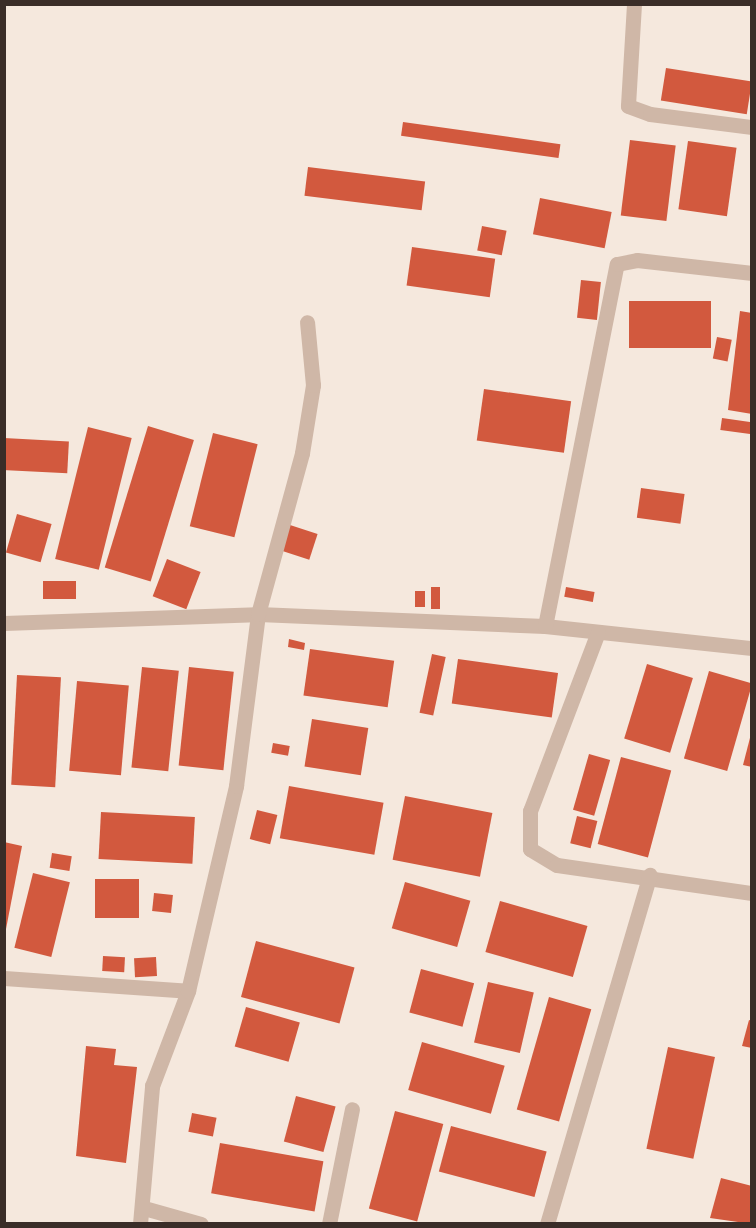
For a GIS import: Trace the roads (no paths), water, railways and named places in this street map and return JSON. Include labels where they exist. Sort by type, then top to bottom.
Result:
[{"type":"street","points":[[634,4],[628,106],[650,114],[752,127]]},
{"type":"street","points":[[545,626],[617,264],[637,260],[752,273]]},
{"type":"street","points":[[140,1224],[144,1208],[152,1086],[188,991],[236,786],[258,614],[302,453],[313,385],[308,322]]},
{"type":"street","points":[[4,623],[258,614],[545,626],[752,648]]},
{"type":"street","points":[[598,632],[530,811],[530,849],[556,865],[650,875],[752,893]]},
{"type":"street","points":[[547,1224],[650,875]]},
{"type":"street","points":[[4,978],[188,991]]},
{"type":"street","points":[[329,1224],[352,1110]]},
{"type":"street","points":[[144,1208],[201,1224]]}]
